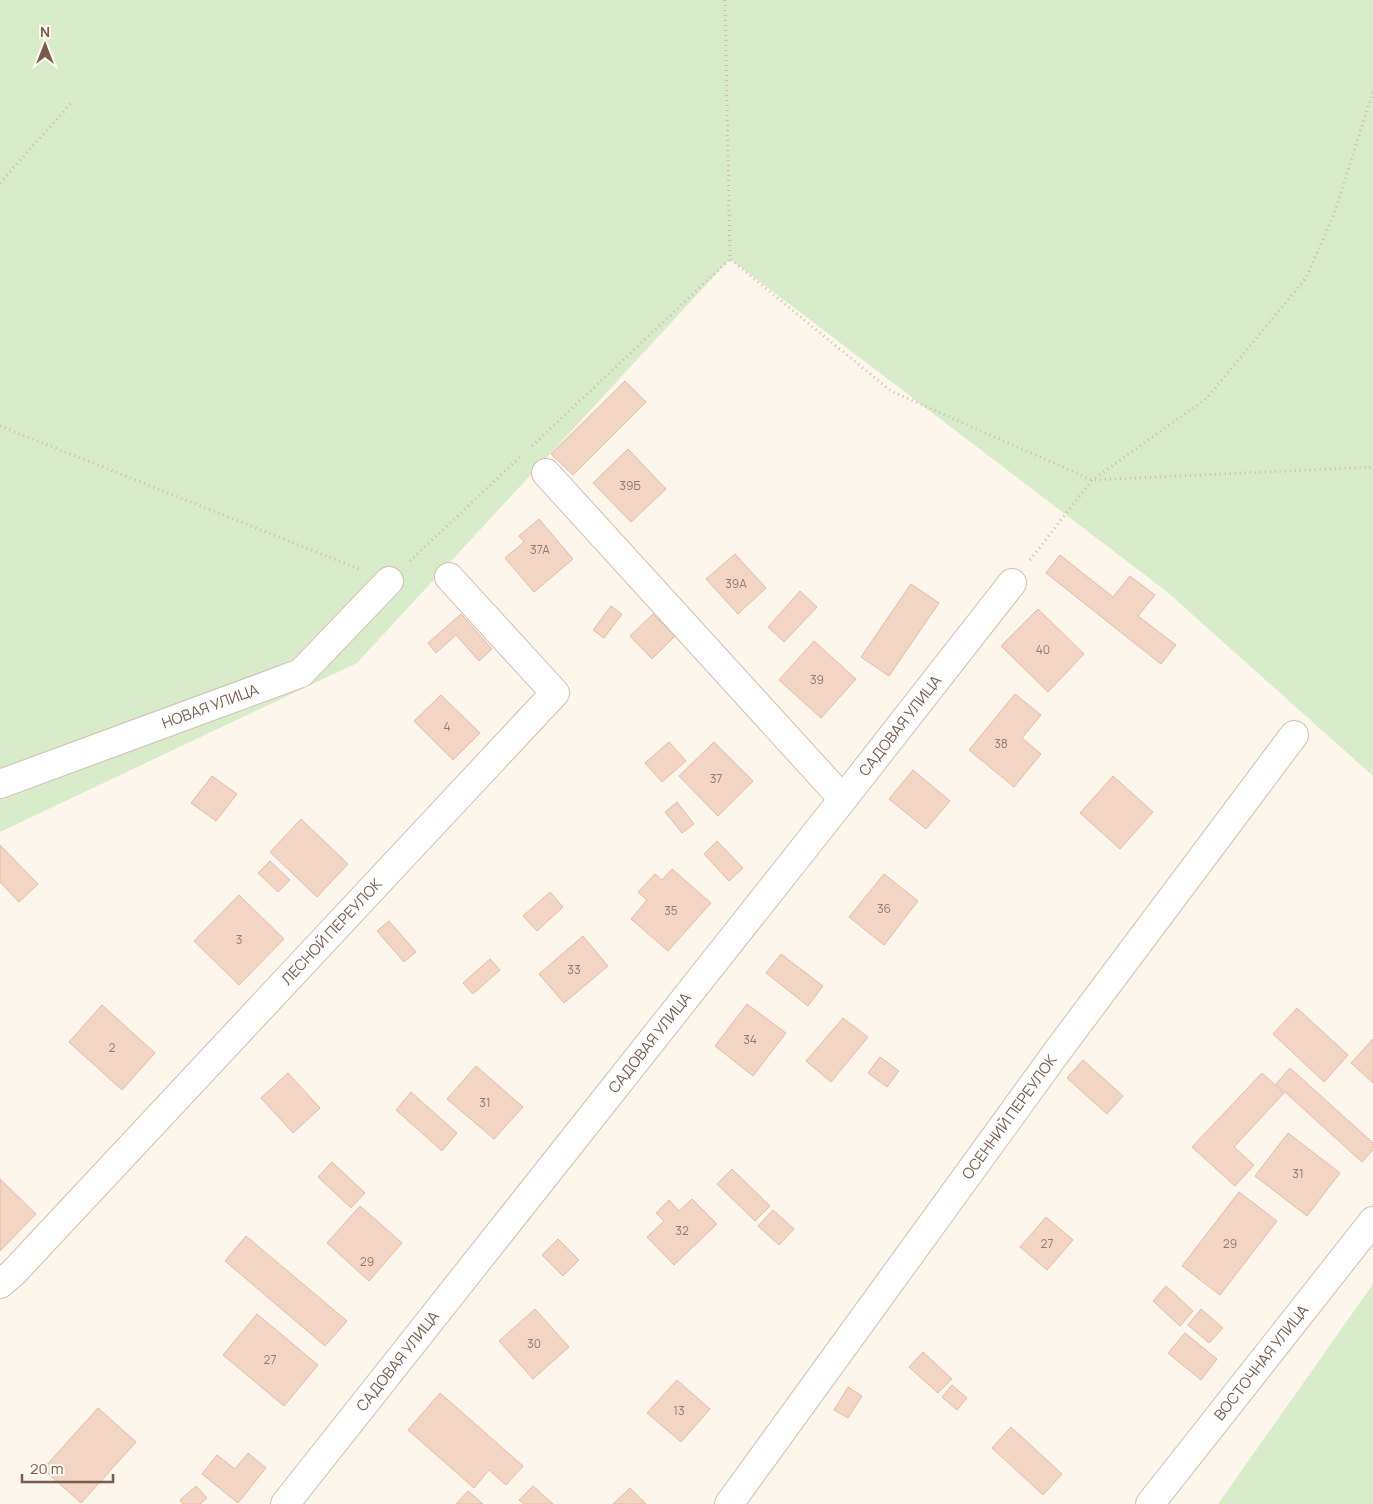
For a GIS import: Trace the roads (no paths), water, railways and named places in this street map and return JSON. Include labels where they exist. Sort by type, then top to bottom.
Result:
[{"type":"street","points":[[546,473],[844,799]]},
{"type":"street","name":"ЛЕСНОЙ ПЕРЕУЛОК","points":[[0,1284],[40,1245],[556,693],[449,577]]},
{"type":"street","name":"НОВАЯ УЛИЦА","points":[[0,784],[301,673],[389,580]]},
{"type":"street","name":"САДОВАЯ УЛИЦА","points":[[285,1504],[844,799],[1012,582]]},
{"type":"street","name":"ОСЕННИЙ ПЕРЕУЛОК","points":[[729,1504],[1059,1049],[1294,734]]},
{"type":"street","name":"ВОСТОЧНАЯ УЛИЦА","points":[[1150,1504],[1373,1221]]}]
